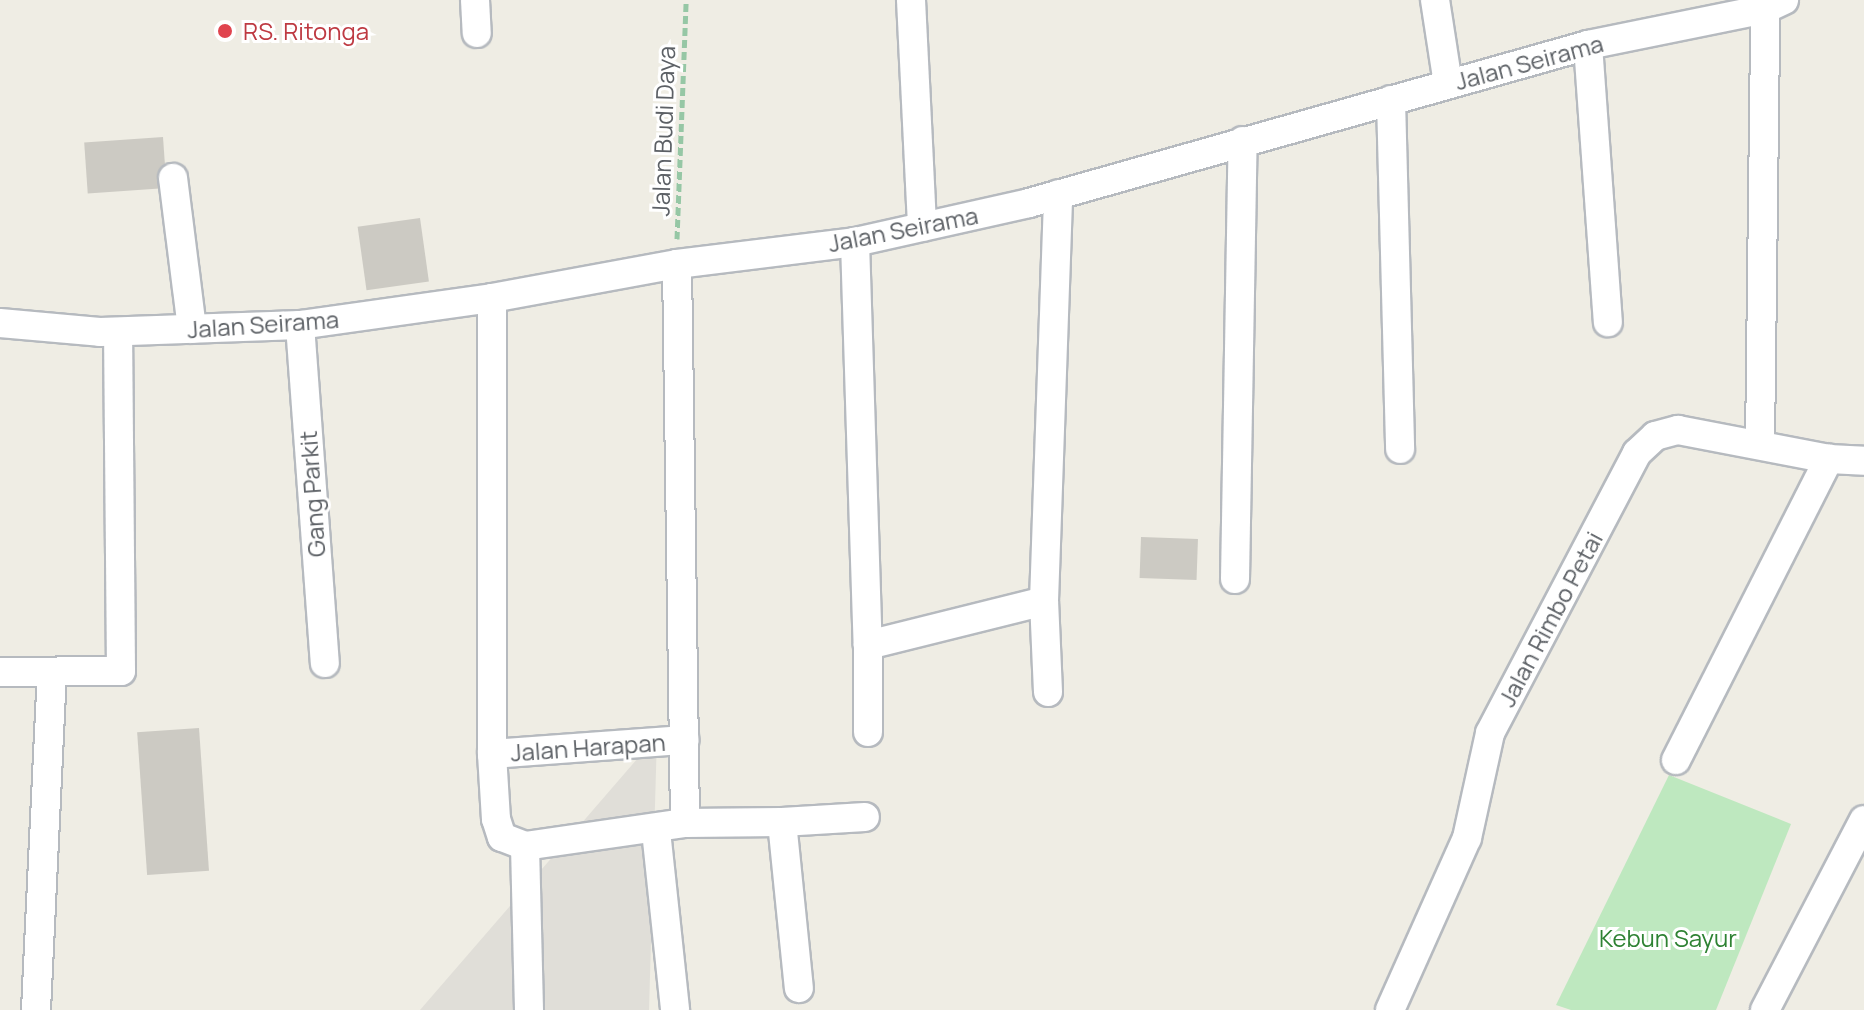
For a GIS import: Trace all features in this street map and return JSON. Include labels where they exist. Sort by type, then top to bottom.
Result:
[{"type":"street","points":[[475,0],[477,33]]},
{"type":"street","points":[[911,0],[922,227]]},
{"type":"street","points":[[1435,0],[1448,84]]},
{"type":"street","points":[[1760,445],[1774,4]]},
{"type":"street","name":"Jalan Seirama","points":[[0,323],[118,332],[300,325],[492,298],[677,264],[855,242],[1058,194],[1588,45],[1774,4]]},
{"type":"street","points":[[1588,45],[1608,322]]},
{"type":"street","points":[[1391,100],[1400,449]]},
{"type":"street","points":[[1235,579],[1243,141]]},
{"type":"street","points":[[173,178],[192,329]]},
{"type":"street","points":[[1048,692],[1044,601],[1058,194]]},
{"type":"street","points":[[855,242],[868,732]]},
{"type":"street","points":[[677,264],[685,823]]},
{"type":"street","points":[[492,298],[492,754],[499,828],[513,846],[525,846],[656,831],[685,823],[865,817]]},
{"type":"street","name":"Gang Parkit","points":[[300,325],[325,663]]},
{"type":"street","points":[[0,672],[117,675],[123,664],[118,332]]},
{"type":"street","name":"Jalan Rimbo Petai","points":[[1390,1010],[1467,838],[1490,733],[1637,453],[1655,436],[1678,430],[1829,459],[1864,461]]},
{"type":"street","points":[[1676,760],[1829,459]]},
{"type":"street","points":[[868,645],[1044,601]]},
{"type":"street","points":[[36,1010],[52,674]]},
{"type":"street","name":"Jalan Harapan","points":[[492,754],[684,740]]},
{"type":"street","points":[[1765,1010],[1864,820]]},
{"type":"street","points":[[782,822],[799,988]]},
{"type":"street","points":[[656,831],[675,1010]]},
{"type":"street","points":[[525,846],[529,1010]]},
{"type":"path","name":"Jalan Budi Daya","points":[[677,264],[686,0]]},
{"type":"shaded area","points":[[657,736],[649,1010],[420,1010]]},
{"type":"green space","name":"Kebun Sayur","points":[[1669,775],[1791,824],[1716,1010],[1571,1010],[1556,1005]]},
{"type":"building","points":[[163,137],[167,188],[88,193],[84,143]]},
{"type":"building","points":[[420,218],[429,281],[367,290],[358,227]]},
{"type":"building","points":[[1141,537],[1198,539],[1197,580],[1140,578]]},
{"type":"building","points":[[199,728],[209,871],[147,875],[137,732]]},
{"type":"place","name":"RS. Ritonga","points":[[225,31]]}]
